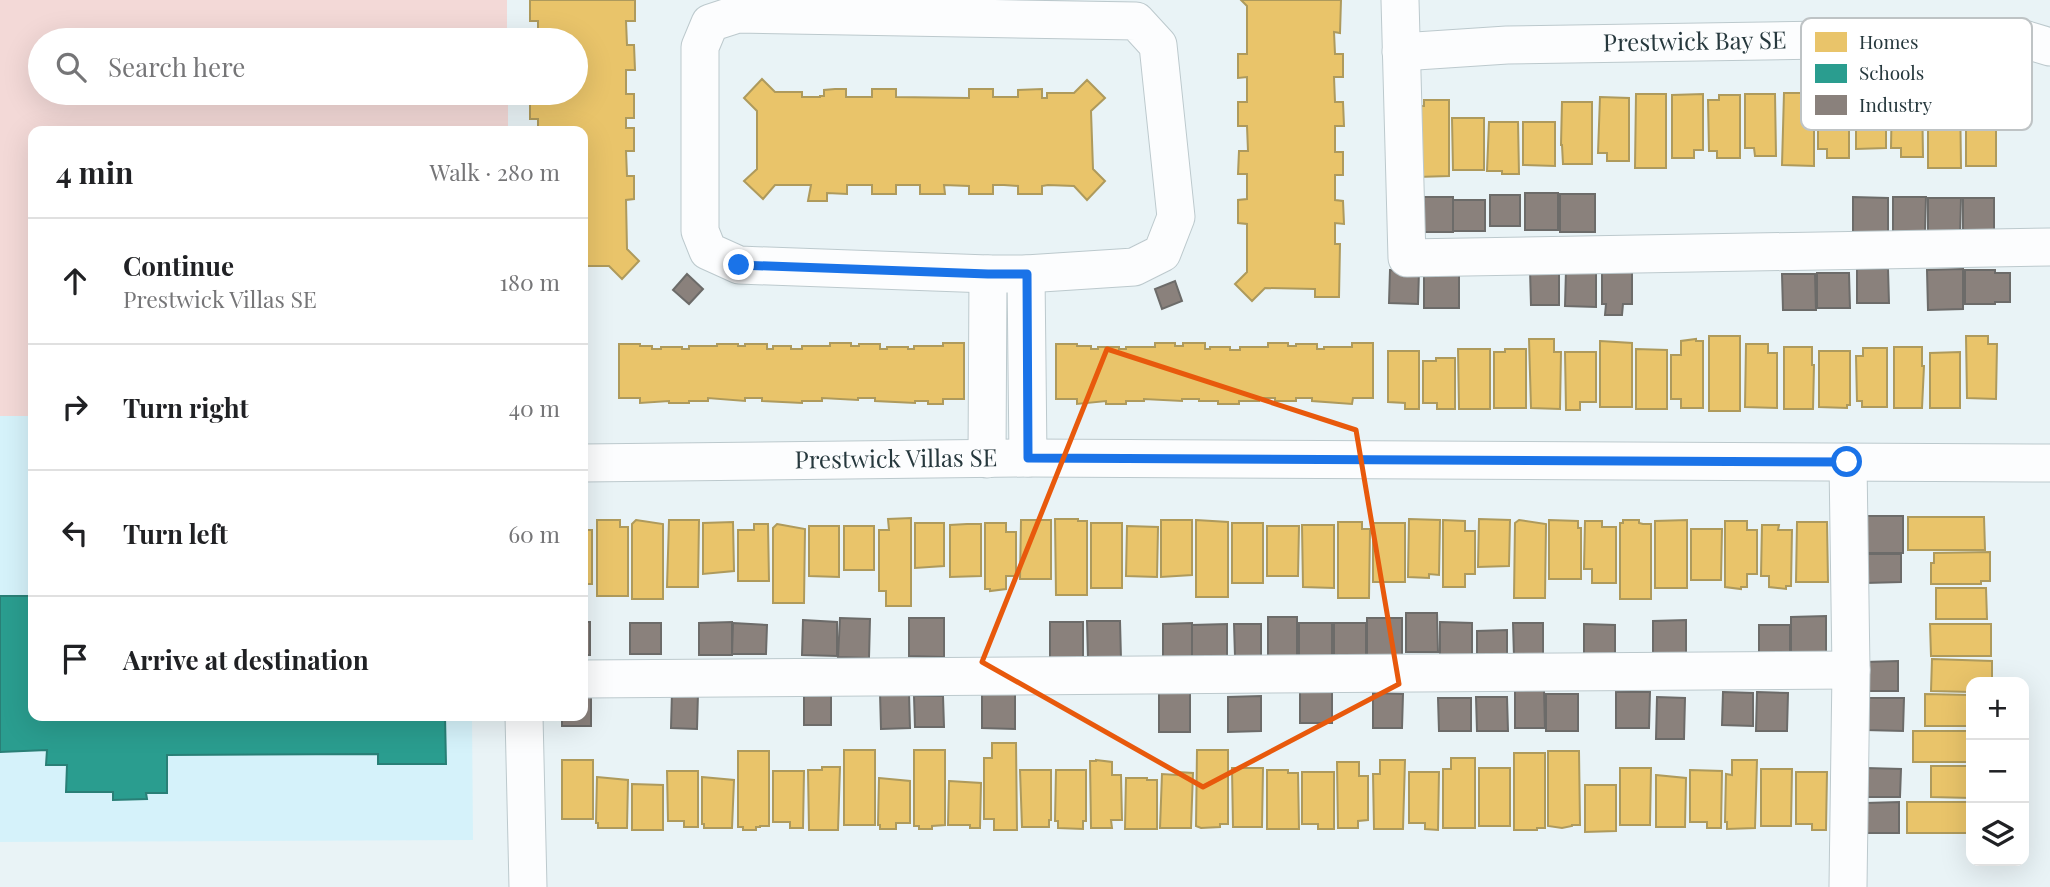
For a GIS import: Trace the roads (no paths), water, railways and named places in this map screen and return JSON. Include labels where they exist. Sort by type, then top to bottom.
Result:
[{"type":"street","points":[[1400,0],[1407,258],[2050,247]]},
{"type":"street","points":[[738,14],[1136,21],[1158,46],[1176,217],[1162,253],[1134,267],[988,274],[739,265],[708,251],[700,231],[700,47],[710,23],[738,14]]},
{"type":"street","name":"Prestwick Bay SE","points":[[1401,52],[1507,46],[1801,41]]},
{"type":"street","name":"Prestwick Bay SE","points":[[2032,42],[2050,47]]},
{"type":"street","points":[[987,459],[988,274]]},
{"type":"street","points":[[1027,274],[1028,458]]},
{"type":"street","name":"Prestwick Villas SE","points":[[588,463],[1028,458],[2050,463]]},
{"type":"street","points":[[1847,462],[1851,670],[1848,887]]},
{"type":"street","points":[[588,679],[1851,670]]},
{"type":"street","points":[[524,721],[528,887]]}]
